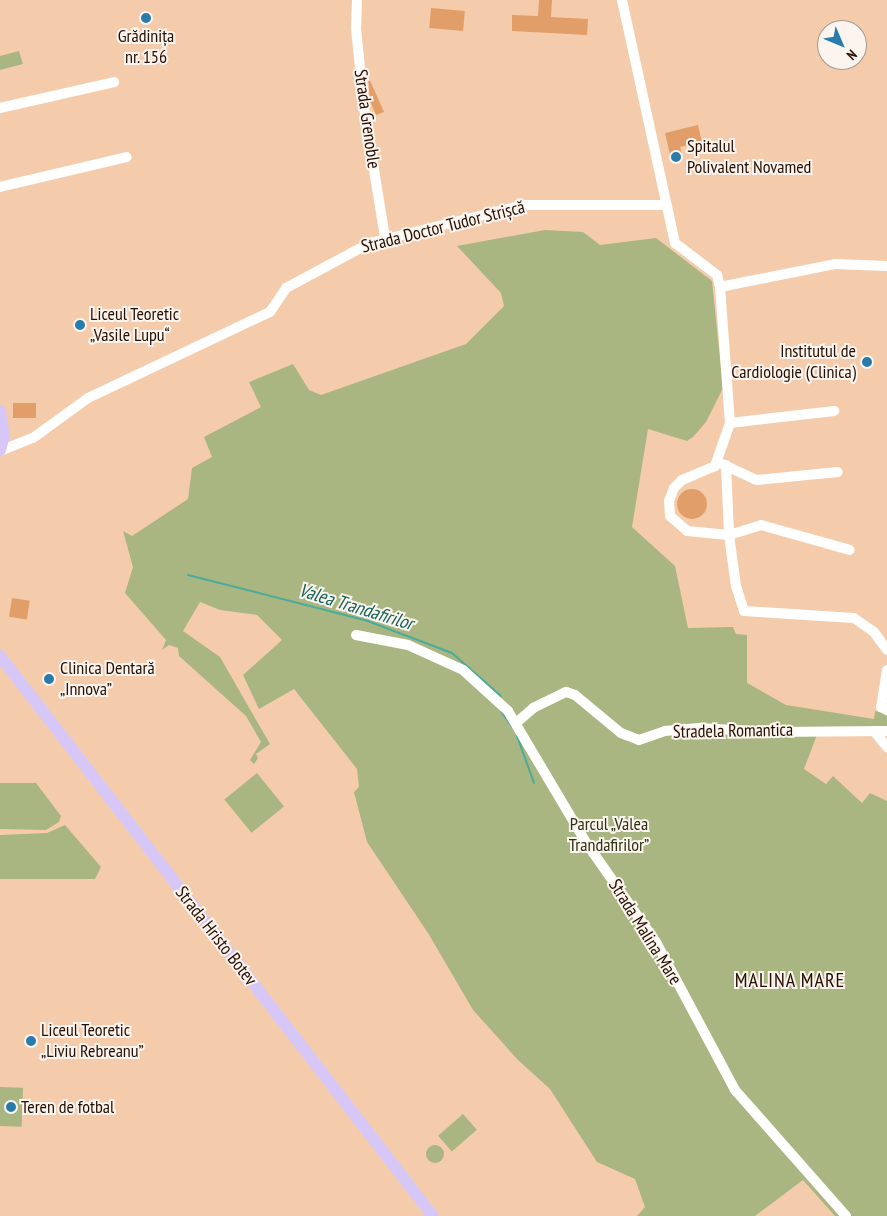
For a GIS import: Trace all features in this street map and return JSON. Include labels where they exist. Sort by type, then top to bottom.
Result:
[{"type":"main road","points":[[0,411],[4,435],[0,451]]},
{"type":"main road","name":"Strada Hristo Botev","points":[[0,656],[433,1216]]},
{"type":"street","name":"Strada Grenoble","points":[[357,0],[364,108],[386,238]]},
{"type":"street","points":[[622,0],[675,244],[717,274],[720,287],[730,423],[722,464],[736,586],[744,611],[861,621],[880,638],[887,650]]},
{"type":"street","points":[[0,108],[114,82]]},
{"type":"street","points":[[0,187],[127,157]]},
{"type":"street","name":"Strada Doctor Tudor Strișcă","points":[[0,451],[33,438],[88,398],[270,312],[286,288],[343,255],[386,238],[524,205],[666,205]]},
{"type":"street","points":[[720,287],[835,264],[887,266]]},
{"type":"street","points":[[730,423],[834,411]]},
{"type":"street","points":[[838,472],[757,480],[722,464],[678,483],[671,494],[669,509],[680,528],[729,535],[761,525],[850,550]]},
{"type":"street","name":"Strada Malina Mare","points":[[356,635],[408,645],[462,670],[484,685],[516,723],[534,759],[587,844],[656,942],[735,1090],[846,1216]]},
{"type":"street","points":[[887,670],[881,707],[887,710]]},
{"type":"street","name":"Stradela Romantica","points":[[516,723],[533,708],[566,692],[575,695],[621,732],[639,740],[665,731],[699,728],[770,732],[887,731]]},
{"type":"street","points":[[874,731],[887,747]]},
{"type":"green space","points":[[19,51],[23,64],[0,70],[0,56]]},
{"type":"green space","name":"Parcul „Valea Trandafirilor”","points":[[545,230],[583,232],[600,245],[656,238],[712,281],[723,388],[706,422],[687,441],[648,429],[632,527],[675,566],[688,628],[733,627],[736,634],[747,635],[747,683],[786,705],[874,719],[875,711],[887,714],[887,727],[820,727],[804,769],[826,784],[833,776],[862,803],[870,793],[887,801],[887,1216],[835,1216],[803,1180],[755,1216],[637,1216],[645,1207],[635,1179],[597,1162],[550,1089],[518,1060],[473,1010],[428,933],[367,842],[354,792],[359,787],[357,769],[294,689],[259,709],[243,675],[282,640],[257,615],[220,610],[200,602],[183,631],[220,657],[270,744],[256,754],[258,758],[254,764],[250,760],[261,742],[246,716],[179,656],[178,648],[169,645],[162,650],[166,640],[125,593],[133,567],[123,531],[132,536],[188,499],[192,468],[212,457],[204,437],[261,407],[249,382],[293,364],[309,390],[321,395],[466,344],[504,306],[501,293],[457,246]]},
{"type":"green space","points":[[257,773],[284,806],[251,833],[224,799]]},
{"type":"green space","points":[[0,783],[36,783],[61,816],[59,822],[46,830],[0,829]]},
{"type":"green space","points":[[65,825],[101,867],[95,879],[0,879],[0,835],[47,833]]},
{"type":"green space","name":"Teren de fotbal","points":[[0,1087],[23,1088],[22,1127],[0,1126]]},
{"type":"green space","points":[[463,1114],[477,1130],[452,1151],[438,1136]]},
{"type":"green space","points":[[435,1145],[441,1148],[444,1154],[441,1160],[435,1163],[429,1160],[426,1154],[429,1148]]},
{"type":"building","points":[[539,0],[552,0],[551,17],[588,19],[587,35],[512,31],[512,15],[538,16]]},
{"type":"building","points":[[431,8],[465,11],[463,31],[429,28]]},
{"type":"building","points":[[368,76],[384,112],[376,115],[370,101]]},
{"type":"building","points":[[698,125],[702,142],[680,147],[682,154],[671,159],[665,133]]},
{"type":"building","points":[[13,403],[36,403],[36,418],[13,418]]},
{"type":"building","points":[[692,489],[698,490],[706,498],[706,510],[698,518],[692,519],[686,518],[678,510],[677,504],[678,498],[686,490]]},
{"type":"building","points":[[12,598],[30,601],[27,620],[9,617]]},
{"type":"waterway","name":"Valea Trandafirilor","points":[[188,575],[365,620],[452,653],[501,696]]},
{"type":"waterway","name":"Valea Trandafirilor","points":[[501,711],[512,727]]},
{"type":"waterway","name":"Valea Trandafirilor","points":[[517,736],[534,783]]},
{"type":"place","name":"Grădinița nr. 156","points":[[146,18]]},
{"type":"place","name":"Spitalul Polivalent Novamed","points":[[676,157]]},
{"type":"place","name":"Liceul Teoretic „Vasile Lupu“","points":[[80,325]]},
{"type":"place","name":"Institutul de Cardiologie (Clinica)","points":[[867,362]]},
{"type":"place","name":"Clinica Dentară „Innova”","points":[[49,679]]},
{"type":"place","name":"Liceul Teoretic „Liviu Rebreanu”","points":[[31,1041]]},
{"type":"place","name":"Teren de fotbal","points":[[11,1107]]},
{"type":"district","name":"MALINA MARE","points":[[790,980]]}]
